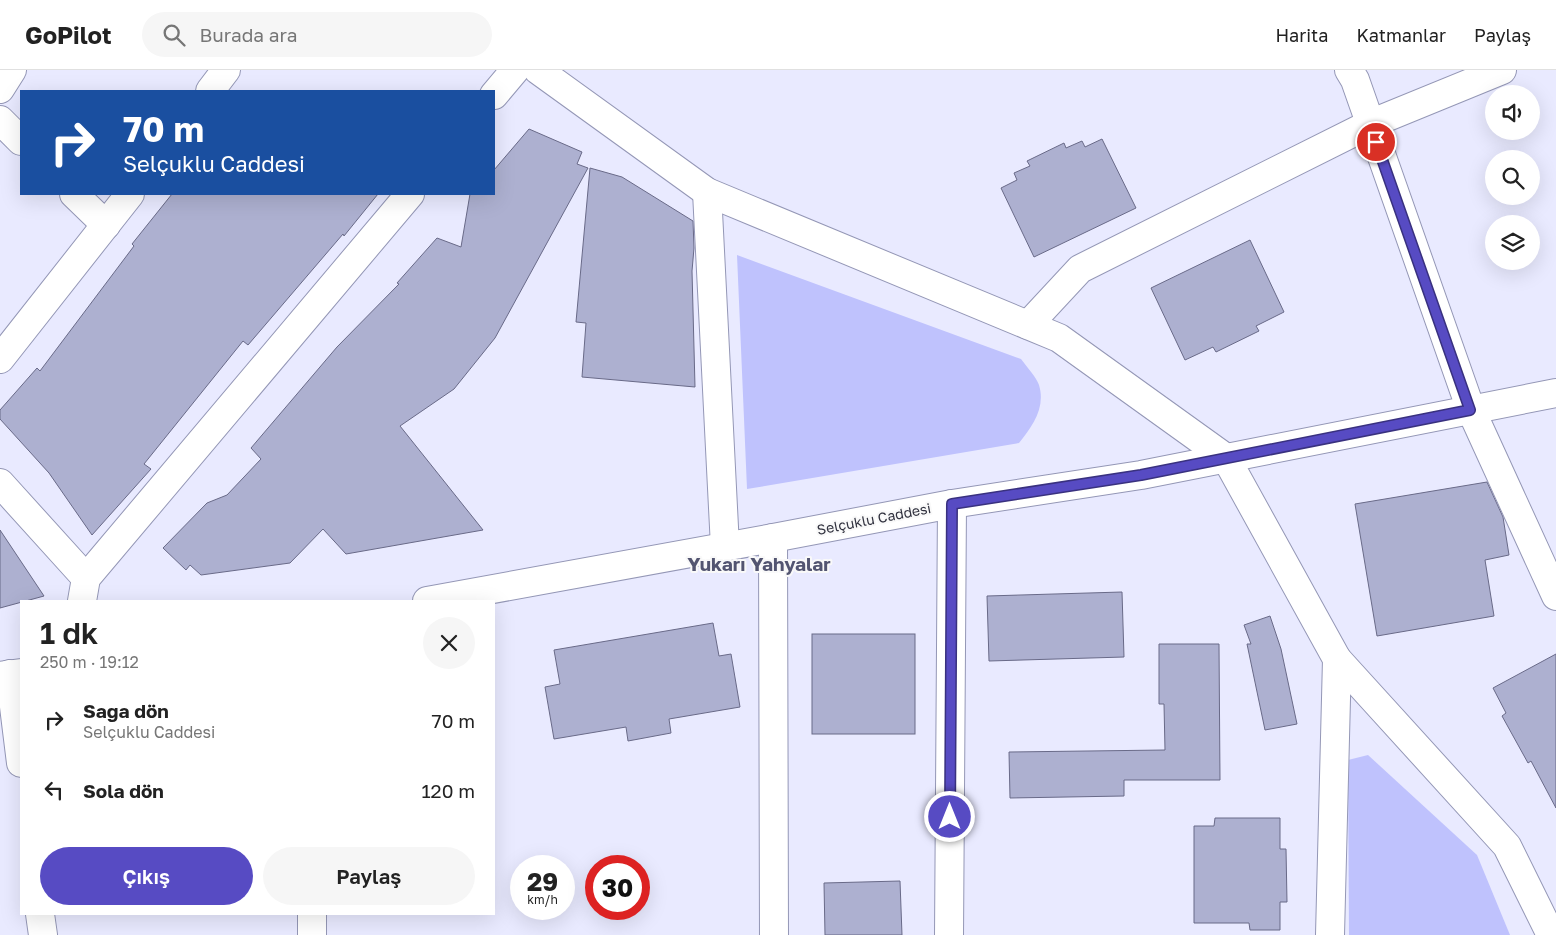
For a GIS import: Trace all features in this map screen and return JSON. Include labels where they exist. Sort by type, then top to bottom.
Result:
[{"type":"street","points":[[0,89],[12,70]]},
{"type":"street","points":[[211,90],[226,70]]},
{"type":"street","points":[[495,94],[514,70]]},
{"type":"street","points":[[538,70],[707,192],[1059,338],[1226,458],[1337,658],[1507,846],[1551,935]]},
{"type":"street","points":[[1349,70],[1355,80],[1470,410],[1556,596]]},
{"type":"street","points":[[1028,325],[1080,269],[1370,124],[1502,70]]},
{"type":"street","points":[[0,120],[20,140]]},
{"type":"street","points":[[707,192],[725,547]]},
{"type":"street","points":[[75,195],[106,225]]},
{"type":"street","points":[[0,359],[129,195]]},
{"type":"street","points":[[0,483],[84,590],[409,195]]},
{"type":"street","name":"Selçuklu Caddesi","points":[[433,600],[952,504],[1141,475],[1556,393]]},
{"type":"street","points":[[949,935],[952,504]]},
{"type":"street","points":[[773,538],[774,935]]},
{"type":"street","points":[[1330,935],[1337,658]]},
{"type":"street","points":[[10,675],[20,755]]},
{"type":"street","points":[[40,915],[43,935]]},
{"type":"street","points":[[312,915],[312,935]]},
{"type":"shaded area","points":[[737,255],[1021,359],[1036,379],[1041,393],[1041,402],[1033,424],[1019,443],[747,489]]},
{"type":"shaded area","points":[[1368,755],[1477,855],[1510,935],[1349,935],[1348,760]]},
{"type":"building","points":[[529,129],[582,152],[577,164],[588,168],[495,338],[454,389],[400,426],[483,530],[346,554],[323,529],[290,563],[201,575],[190,565],[186,570],[163,548],[207,503],[227,495],[261,459],[251,448],[337,347],[399,284],[397,283],[437,238],[461,247],[470,195],[495,195],[495,169]]},
{"type":"building","points":[[1102,139],[1136,208],[1034,257],[1001,188],[1017,180],[1014,173],[1030,166],[1027,161],[1064,143],[1066,148],[1082,141],[1085,147]]},
{"type":"building","points":[[590,168],[622,177],[693,221],[694,248],[692,271],[695,387],[582,377],[586,323],[576,322]]},
{"type":"building","points":[[171,195],[377,195],[344,236],[343,234],[248,345],[243,341],[144,464],[151,469],[92,535],[49,473],[0,419],[0,410],[37,368],[40,371],[134,246],[132,244]]},
{"type":"building","points":[[1250,240],[1284,312],[1256,326],[1259,331],[1216,352],[1213,347],[1185,360],[1151,288]]},
{"type":"building","points":[[1487,482],[1503,517],[1509,555],[1485,560],[1494,616],[1377,636],[1355,504]]},
{"type":"building","points":[[0,530],[44,596],[29,600],[20,600],[20,603],[0,608]]},
{"type":"building","points":[[1122,592],[1124,657],[989,661],[987,596]]},
{"type":"building","points":[[1270,616],[1281,649],[1297,724],[1265,730],[1247,644],[1251,644],[1244,625]]},
{"type":"building","points":[[713,623],[719,656],[731,654],[740,707],[669,719],[671,733],[628,741],[626,727],[554,739],[545,687],[560,684],[554,650]]},
{"type":"building","points":[[812,634],[915,634],[915,734],[812,734]]},
{"type":"building","points":[[1159,644],[1219,644],[1220,780],[1124,780],[1124,796],[1010,798],[1009,752],[1165,750],[1164,704],[1159,704]]},
{"type":"building","points":[[1556,654],[1556,808],[1531,761],[1528,763],[1502,716],[1506,713],[1493,688]]},
{"type":"building","points":[[1215,818],[1280,818],[1280,849],[1286,849],[1287,902],[1280,902],[1280,930],[1250,930],[1249,923],[1194,923],[1194,826],[1214,826]]},
{"type":"building","points":[[900,881],[902,935],[825,935],[824,883]]},
{"type":"district","name":"Yukarı Yahyalar","points":[[759,564]]},
{"type":"route","points":[[950,817],[952,504],[1118,477],[1141,475],[1470,410],[1376,142]]}]
